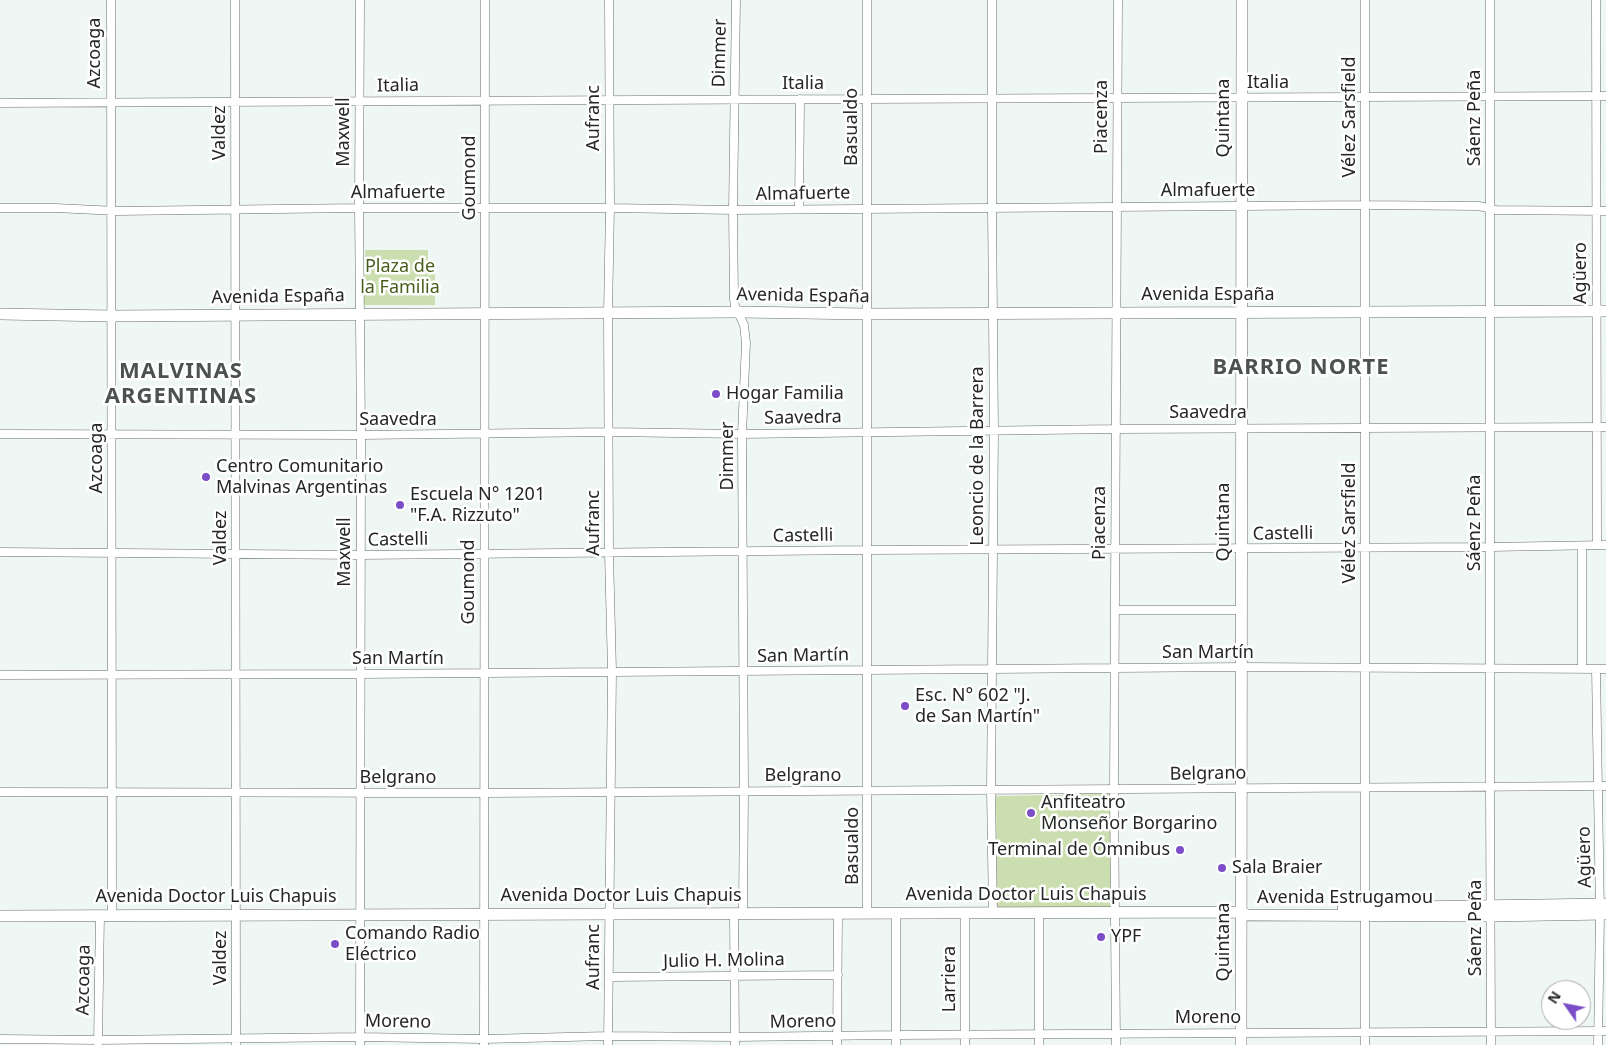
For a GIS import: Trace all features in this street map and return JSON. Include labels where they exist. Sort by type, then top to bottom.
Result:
[{"type":"main road","name":"Quintana","points":[[1242,0],[1242,1039]]},
{"type":"main road","name":"Avenida España","points":[[0,314],[111,316],[360,313],[739,312],[867,314],[1601,311]]},
{"type":"main road","name":"Avenida Estrugamou","points":[[1242,912],[1247,908],[1364,912],[1603,909]]},
{"type":"main road","name":"Avenida Doctor Luis Chapuis","points":[[0,916],[1242,912]]},
{"type":"street","name":"Azcoaga","points":[[111,0],[112,915]]},
{"type":"street","name":"Valdez","points":[[235,0],[236,1042]]},
{"type":"street","name":"Maxwell","points":[[360,0],[360,1041]]},
{"type":"street","name":"Goumond","points":[[484,1042],[485,0]]},
{"type":"street","name":"Aufranc","points":[[608,1045],[612,671],[609,553],[609,0]]},
{"type":"street","name":"Dimmer","points":[[735,1041],[735,977],[744,791],[742,434],[746,343],[744,325],[735,306],[734,299],[733,210],[736,0]]},
{"type":"street","name":"Basualdo","points":[[867,0],[868,913]]},
{"type":"street","name":"Leoncio de la Barrera","points":[[992,0],[994,550],[991,791],[993,913]]},
{"type":"street","name":"Piacenza","points":[[1116,1045],[1114,790],[1118,0]]},
{"type":"street","name":"Vélez Sarsfield","points":[[1365,0],[1365,1045]]},
{"type":"street","name":"Sáenz Peña","points":[[1490,0],[1491,1045]]},
{"type":"street","name":"Agüero","points":[[1596,0],[1596,211],[1601,311],[1596,427],[1597,545]]},
{"type":"street","name":"Italia","points":[[0,104],[609,99],[993,100],[1606,96]]},
{"type":"street","points":[[799,209],[800,99]]},
{"type":"street","name":"Almafuerte","points":[[0,208],[56,208],[111,211],[359,208],[733,210],[1479,206],[1490,209],[1606,211]]},
{"type":"street","name":"Saavedra","points":[[0,434],[361,435],[609,432],[742,434],[1115,428],[1606,427]]},
{"type":"street","name":"Castelli","points":[[0,552],[360,555],[1606,545]]},
{"type":"street","points":[[1582,546],[1582,669]]},
{"type":"street","points":[[1116,610],[1242,610]]},
{"type":"street","name":"San Martín","points":[[0,675],[612,671],[742,672],[1242,667],[1606,669]]},
{"type":"street","name":"Agüero","points":[[1596,669],[1603,786],[1602,1031],[1598,1045]]},
{"type":"street","name":"Belgrano","points":[[0,792],[484,794],[1603,786]]},
{"type":"street","points":[[837,1041],[838,913]]},
{"type":"street","points":[[896,913],[896,1045]]},
{"type":"street","name":"Larriera","points":[[965,913],[965,1045]]},
{"type":"street","points":[[1039,913],[1039,1045]]},
{"type":"street","name":"Azcoaga","points":[[98,1043],[100,915]]},
{"type":"street","name":"Julio H. Molina","points":[[610,978],[838,975]]},
{"type":"street","name":"Moreno","points":[[0,1040],[98,1043],[484,1042],[608,1036],[735,1041],[837,1041],[896,1035],[965,1034],[1116,1034],[1242,1039],[1365,1032],[1602,1031]]},
{"type":"green space","name":"Plaza de la Familia","points":[[365,250],[428,250],[428,261],[435,261],[435,305],[364,305]]},
{"type":"green space","points":[[1110,794],[1111,907],[997,907],[996,796]]},
{"type":"place","name":"Hogar Familia","points":[[716,394]]},
{"type":"place","name":"Centro Comunitario Malvinas Argentinas","points":[[206,477]]},
{"type":"place","name":"Escuela N° 1201 \"F.A. Rizzuto\"","points":[[400,505]]},
{"type":"place","name":"Esc. N° 602 \"J. de San Martín\"","points":[[905,706]]},
{"type":"place","name":"Anfiteatro Monseñor Borgarino","points":[[1031,813]]},
{"type":"place","name":"Terminal de Ómnibus","points":[[1180,850]]},
{"type":"place","name":"Sala Braier","points":[[1222,868]]},
{"type":"place","name":"YPF","points":[[1101,937]]},
{"type":"place","name":"Comando Radio Eléctrico","points":[[335,944]]},
{"type":"district","name":"BARRIO NORTE","points":[[1301,368]]},
{"type":"district","name":"MALVINAS ARGENTINAS","points":[[181,385]]}]
